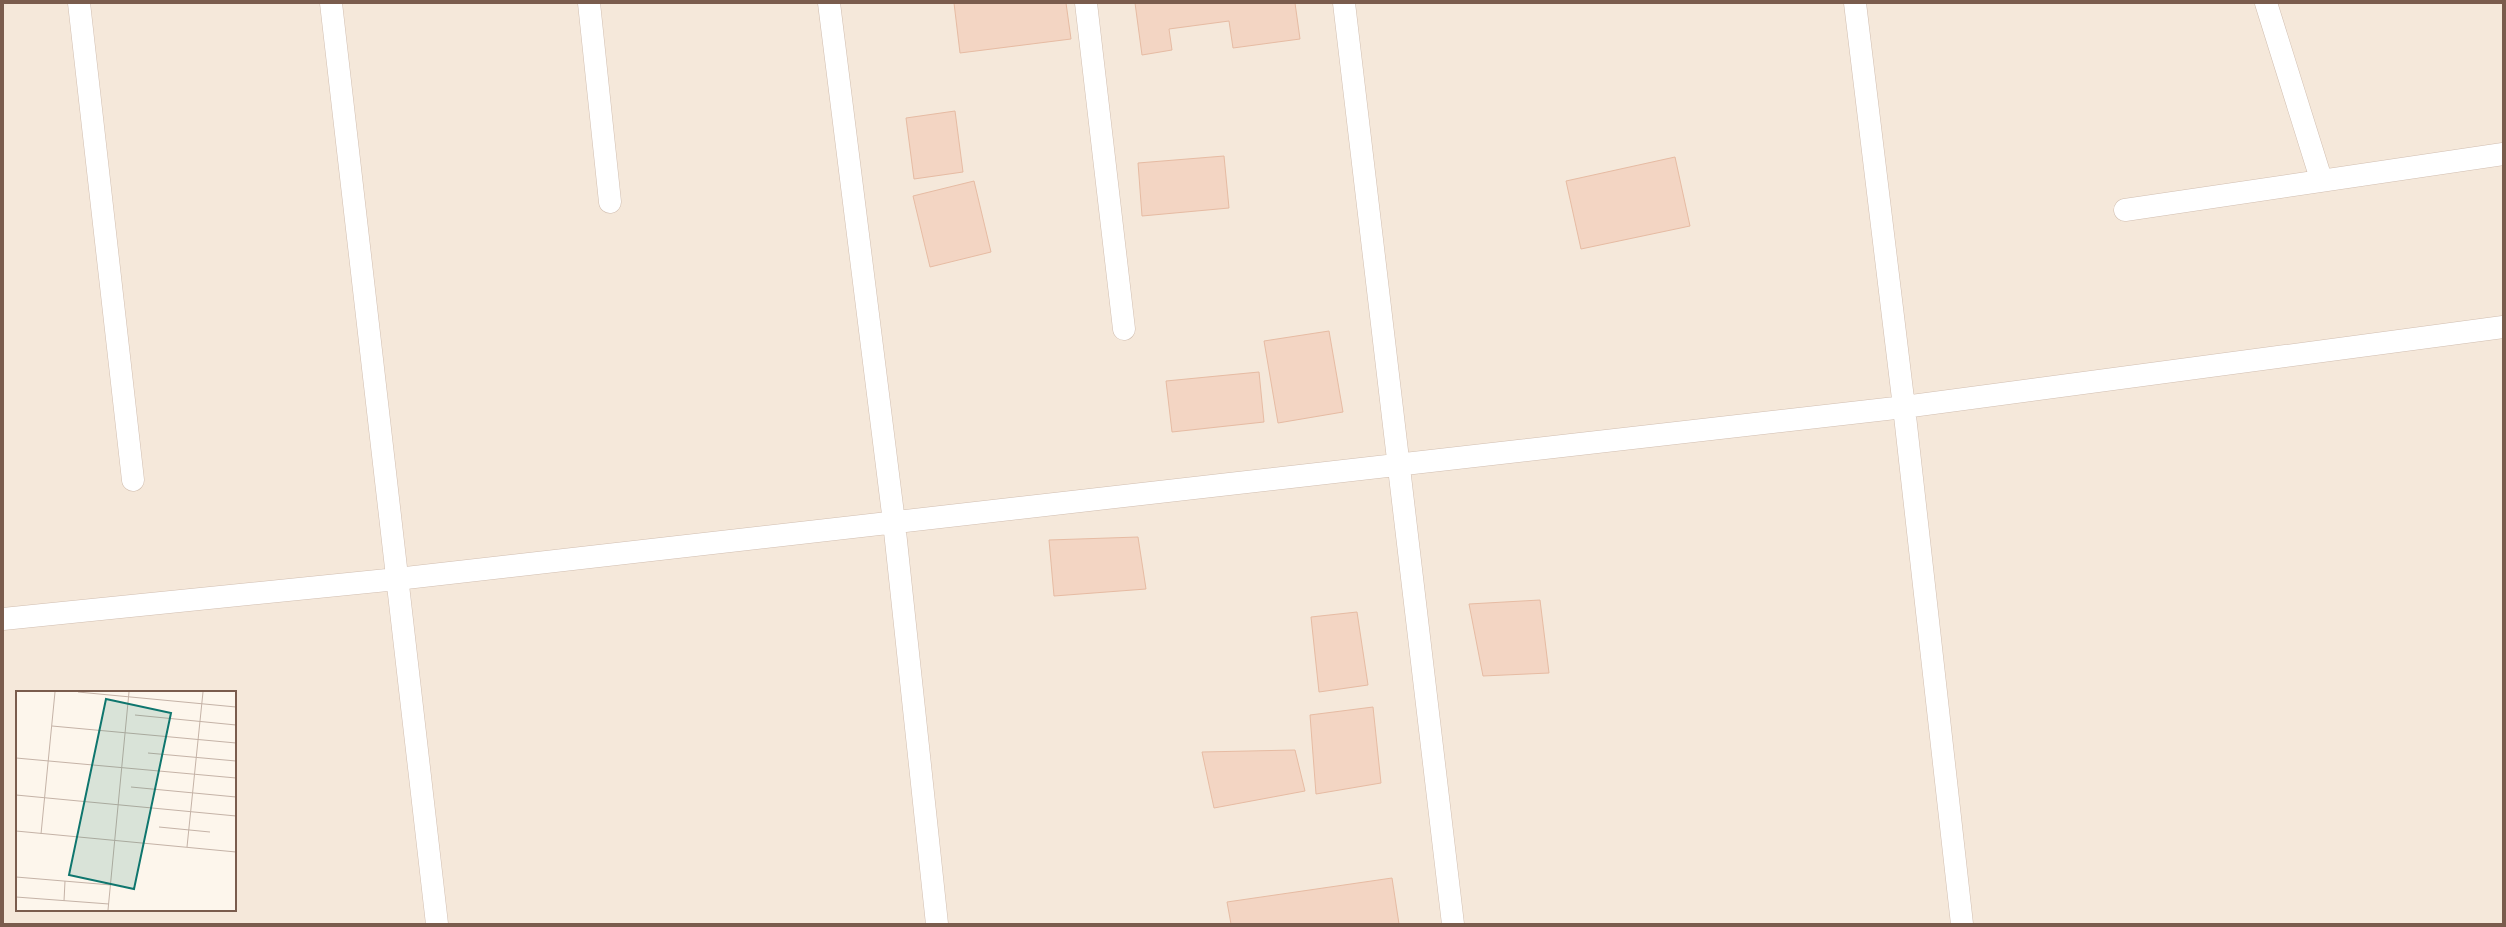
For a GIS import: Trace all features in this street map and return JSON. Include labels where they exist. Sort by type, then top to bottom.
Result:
[{"type":"street","points":[[79,3],[133,480]]},
{"type":"street","points":[[331,3],[437,924]]},
{"type":"street","points":[[589,3],[610,202]]},
{"type":"street","points":[[829,3],[894,522],[937,924]]},
{"type":"street","points":[[1086,3],[1124,329]]},
{"type":"street","points":[[1344,3],[1397,464],[1453,924]]},
{"type":"street","points":[[1855,3],[1904,406],[1962,924]]},
{"type":"street","points":[[2266,3],[2321,179]]},
{"type":"street","points":[[2125,210],[2321,179],[2503,154]]},
{"type":"street","points":[[3,619],[397,579],[1904,406],[2503,327]]},
{"type":"shaded area","points":[[3,3],[2503,3],[2503,924],[3,924]]},
{"type":"building","points":[[954,3],[1066,3],[1071,39],[960,53]]},
{"type":"building","points":[[1135,3],[1295,3],[1300,39],[1233,48],[1229,21],[1169,29],[1172,50],[1142,55]]},
{"type":"building","points":[[955,111],[963,172],[914,179],[906,118]]},
{"type":"building","points":[[1224,156],[1229,208],[1142,216],[1138,163]]},
{"type":"building","points":[[1675,157],[1690,226],[1581,249],[1566,181]]},
{"type":"building","points":[[974,181],[991,252],[930,267],[913,196]]},
{"type":"building","points":[[1329,331],[1343,412],[1278,423],[1264,341]]},
{"type":"building","points":[[1259,372],[1264,422],[1172,432],[1166,381]]},
{"type":"building","points":[[1138,537],[1146,589],[1054,596],[1049,540]]},
{"type":"building","points":[[1540,600],[1549,673],[1483,676],[1469,604]]},
{"type":"building","points":[[1357,612],[1368,685],[1319,692],[1311,617]]},
{"type":"building","points":[[1373,707],[1381,783],[1316,794],[1310,715]]},
{"type":"building","points":[[1295,750],[1305,791],[1214,808],[1202,752]]},
{"type":"building","points":[[1392,878],[1399,924],[1231,924],[1227,902]]}]
